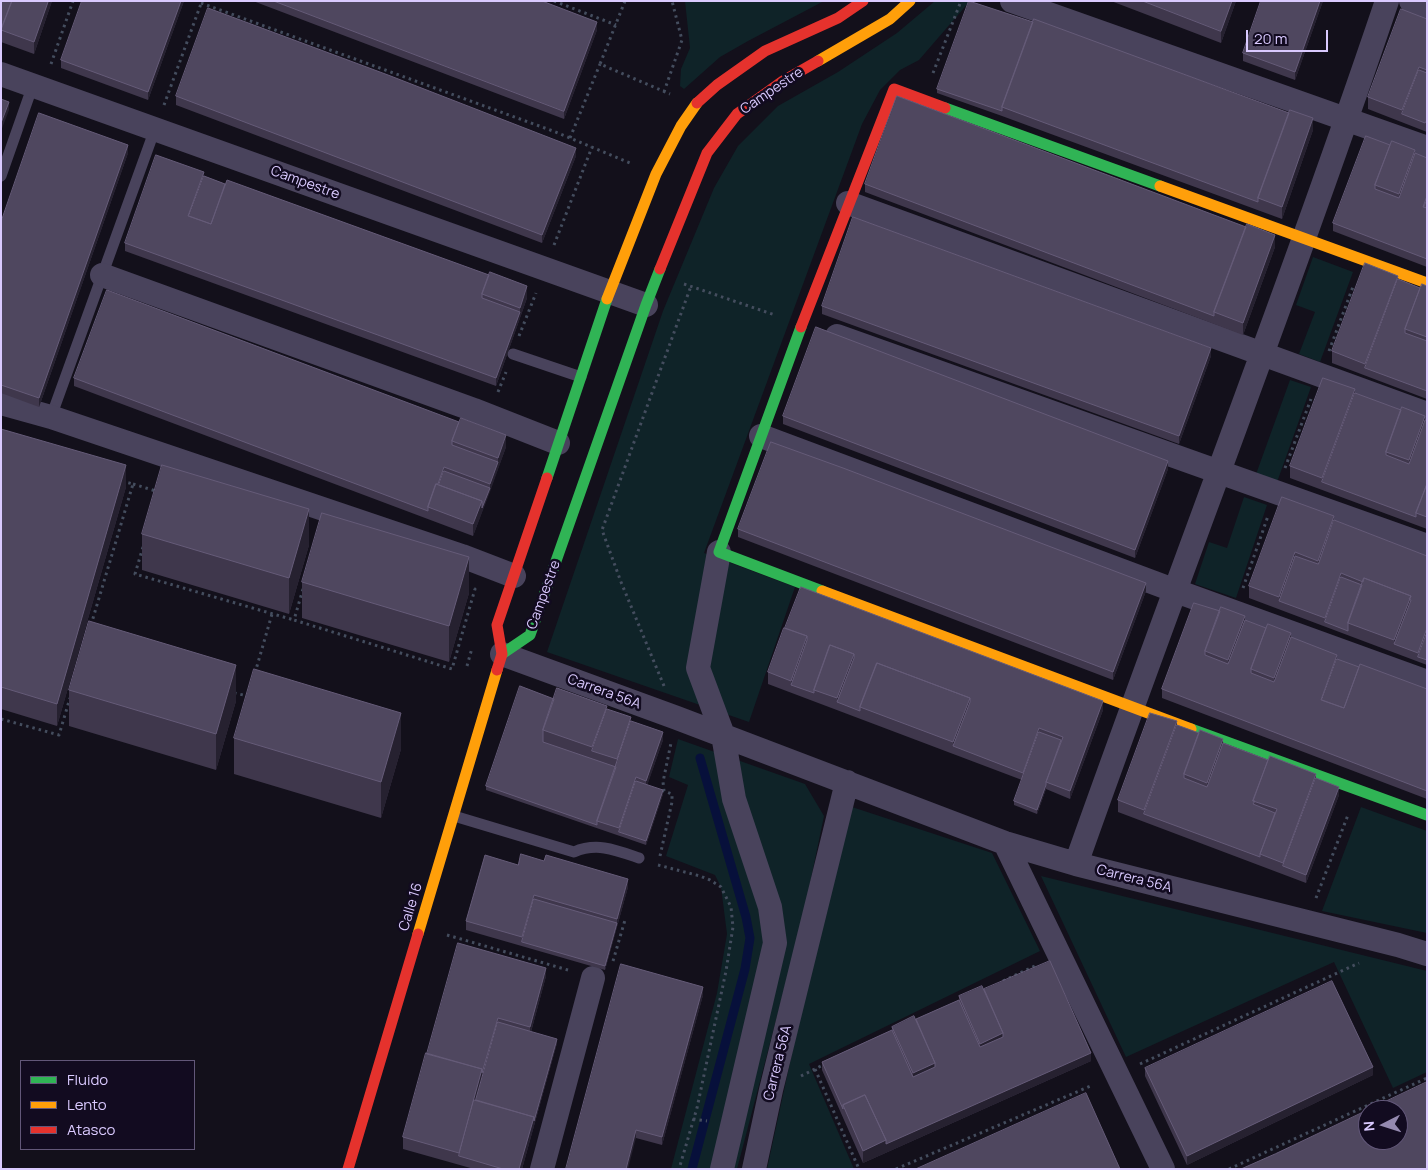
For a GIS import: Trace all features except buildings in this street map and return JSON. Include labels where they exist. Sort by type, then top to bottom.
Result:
[{"type":"street","points":[[502,654],[497,625],[609,292],[656,174],[681,126],[695,105],[717,85],[767,55],[838,18],[863,1]]},
{"type":"street","name":"Campestre","points":[[502,654],[530,635],[646,305],[707,153],[737,114],[781,77],[871,31],[890,19],[910,1]]},
{"type":"street","points":[[1012,1],[1427,148]]},
{"type":"street","points":[[1076,864],[1131,707],[1176,591],[1218,472],[1263,354],[1347,120],[1387,1]]},
{"type":"street","points":[[1411,1],[1427,7]]},
{"type":"street","name":"Campestre","points":[[1,74],[646,305]]},
{"type":"street","points":[[722,1169],[775,944],[770,907],[734,799],[723,735],[698,668],[719,552],[802,323],[894,89],[1427,283]]},
{"type":"street","points":[[848,203],[1427,414]]},
{"type":"street","points":[[102,275],[474,410],[558,443]]},
{"type":"street","points":[[802,323],[1427,546]]},
{"type":"street","points":[[1,403],[51,417],[462,556],[514,576]]},
{"type":"street","points":[[761,436],[1176,591],[1427,682]]},
{"type":"street","points":[[719,552],[1131,707],[1427,814]]},
{"type":"street","name":"Carrera 56A","points":[[502,654],[1005,842],[1076,864],[1398,945],[1427,954]]},
{"type":"street","name":"Calle 16","points":[[348,1169],[502,654]]},
{"type":"street","name":"Carrera 56A","points":[[754,1169],[771,1090],[847,782]]},
{"type":"street","points":[[1005,842],[1163,1169]]},
{"type":"street","points":[[542,1169],[593,978]]},
{"type":"lane","points":[[1,176],[38,87]]},
{"type":"lane","points":[[51,417],[155,129]]},
{"type":"lane","points":[[513,354],[581,377]]},
{"type":"lane","points":[[454,816],[574,852],[586,847],[600,848],[639,858]]},
{"type":"path","points":[[38,87],[73,1]]},
{"type":"path","points":[[554,1],[616,25]]},
{"type":"path","points":[[570,138],[625,1]]},
{"type":"path","points":[[664,92],[682,40],[672,1]]},
{"type":"path","points":[[923,100],[961,1]]},
{"type":"path","points":[[155,129],[202,2],[570,138],[656,174]]},
{"type":"path","points":[[600,64],[695,105]]},
{"type":"path","points":[[545,268],[592,147]]},
{"type":"path","points":[[1235,612],[1276,493],[1363,260]]},
{"type":"path","points":[[658,865],[672,802],[672,794],[664,791],[663,782],[671,716],[665,687],[621,582],[602,530],[691,286],[802,323]]},
{"type":"path","points":[[114,479],[168,495]]},
{"type":"path","points":[[91,628],[133,484]]},
{"type":"path","points":[[156,501],[158,492]]},
{"type":"path","points":[[145,538],[135,574],[294,620],[452,669],[475,589],[466,586]]},
{"type":"path","points":[[294,620],[304,585]]},
{"type":"path","points":[[254,678],[272,614]]},
{"type":"path","points":[[230,692],[248,697],[251,688]]},
{"type":"path","points":[[1,719],[59,736],[72,691]]},
{"type":"path","points":[[1306,922],[1358,790]]},
{"type":"path","points":[[639,858],[710,880],[721,887],[731,906],[733,927],[726,971],[697,1108],[679,1169]]},
{"type":"path","points":[[420,927],[607,981],[625,920]]},
{"type":"path","points":[[896,1169],[1116,1075],[1398,945]]},
{"type":"path","points":[[996,985],[1059,955]]},
{"type":"path","points":[[771,1090],[833,1061]]},
{"type":"path","points":[[815,1069],[859,1169]]},
{"type":"path","points":[[1229,1169],[1427,1078]]},
{"type":"green space","points":[[685,1],[824,1],[720,57],[684,89],[680,86],[681,69],[690,48]]},
{"type":"green space","points":[[935,1],[970,1],[919,60],[900,70],[880,90],[862,124],[704,553],[795,587],[749,722],[547,652],[663,311],[714,188],[738,146],[778,106],[838,72],[897,33]]},
{"type":"green space","points":[[1313,257],[1353,272],[1320,362],[1299,354],[1315,312],[1296,305]]},
{"type":"green space","points":[[1290,380],[1311,387],[1276,485],[1255,477]]},
{"type":"green space","points":[[1244,497],[1267,505],[1236,598],[1195,584],[1209,542],[1227,548]]},
{"type":"green space","points":[[678,739],[805,784],[824,816],[803,917],[737,1169],[671,1169],[717,993],[727,934],[721,887],[715,875],[666,856],[688,785],[669,777]]},
{"type":"green space","points":[[852,807],[992,853],[1040,951],[809,1064],[854,1169],[767,1169],[794,1044]]},
{"type":"green space","points":[[1361,807],[1427,831],[1427,933],[1322,911]]},
{"type":"green space","points":[[1041,876],[1427,971],[1427,1072],[1393,1088],[1334,962],[1126,1057]]},
{"type":"waterway","points":[[692,1169],[745,969],[750,938],[746,917],[700,758]]},
{"type":"traffic: fast","points":[[945,108],[1160,186]]},
{"type":"traffic: fast","points":[[502,654],[530,635],[660,269]]},
{"type":"traffic: fast","points":[[547,478],[607,299]]},
{"type":"traffic: fast","points":[[801,327],[719,552],[822,591]]},
{"type":"traffic: fast","points":[[1191,729],[1427,815]]},
{"type":"traffic: slow","points":[[818,61],[890,19],[910,1]]},
{"type":"traffic: slow","points":[[607,299],[656,174],[681,126],[697,103]]},
{"type":"traffic: slow","points":[[1160,186],[1427,283]]},
{"type":"traffic: slow","points":[[822,591],[1191,729]]},
{"type":"traffic: slow","points":[[418,934],[497,670]]},
{"type":"traffic: jam","points":[[697,103],[717,85],[765,51],[838,18],[863,1]]},
{"type":"traffic: jam","points":[[660,269],[707,153],[737,114],[783,81],[818,61]]},
{"type":"traffic: jam","points":[[801,327],[894,89],[945,108]]},
{"type":"traffic: jam","points":[[497,670],[502,654],[497,625],[547,478]]},
{"type":"traffic: jam","points":[[348,1169],[418,934]]}]
